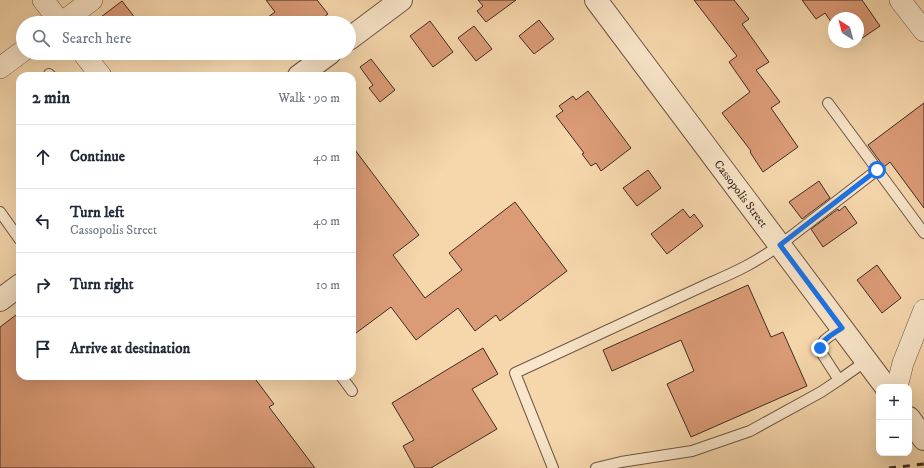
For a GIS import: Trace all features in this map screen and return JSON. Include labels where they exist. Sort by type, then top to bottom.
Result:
[{"type":"street","points":[[43,0],[56,16]]},
{"type":"street","points":[[70,16],[92,0]]},
{"type":"street","points":[[356,34],[401,0]]},
{"type":"street","name":"Cassopolis Street","points":[[596,0],[884,384]]},
{"type":"street","points":[[900,0],[924,31]]},
{"type":"street","points":[[0,68],[16,56]]},
{"type":"street","points":[[89,60],[98,72]]},
{"type":"street","points":[[304,72],[321,60]]},
{"type":"street","points":[[0,300],[16,288]]},
{"type":"street","points":[[898,384],[903,363],[924,310]]},
{"type":"street","points":[[910,420],[924,438]]},
{"type":"lane","points":[[828,104],[924,233]]},
{"type":"lane","points":[[553,468],[515,373],[741,270],[764,257],[877,170]]},
{"type":"lane","points":[[0,212],[16,234]]},
{"type":"lane","points":[[839,380],[821,352],[820,345],[842,328]]},
{"type":"lane","points":[[596,468],[621,462],[692,451],[743,434],[821,392],[866,361]]},
{"type":"lane","points":[[344,380],[352,391]]},
{"type":"building","points":[[266,0],[317,0],[328,14],[325,16],[270,16],[275,12]]},
{"type":"building","points":[[478,0],[516,0],[486,22],[477,11],[483,6]]},
{"type":"building","points":[[694,0],[734,0],[749,19],[742,24],[769,62],[756,70],[780,102],[771,108],[798,147],[763,172],[750,152],[751,151],[722,113],[750,92],[729,62],[737,56]]},
{"type":"building","points":[[802,0],[862,0],[880,26],[864,37],[864,12],[828,12],[828,17],[825,13],[816,19]]},
{"type":"building","points":[[122,1],[134,16],[102,16]]},
{"type":"building","points":[[539,20],[554,39],[534,54],[519,36]]},
{"type":"building","points":[[430,21],[453,52],[433,67],[410,36]]},
{"type":"building","points":[[474,26],[492,49],[476,61],[458,38]]},
{"type":"building","points":[[371,59],[395,90],[380,102],[369,88],[373,85],[360,67]]},
{"type":"building","points":[[588,91],[631,148],[601,171],[596,163],[591,166],[582,154],[584,153],[556,116],[563,111],[559,106],[573,96],[576,100]]},
{"type":"building","points":[[924,103],[924,208],[890,162],[884,167],[868,145]]},
{"type":"building","points":[[356,151],[419,235],[393,255],[425,298],[462,270],[449,253],[515,202],[567,271],[500,321],[496,315],[475,331],[458,308],[416,340],[391,307],[356,333]]},
{"type":"building","points":[[648,170],[661,188],[637,206],[623,188]]},
{"type":"building","points":[[819,181],[830,198],[802,219],[789,202]]},
{"type":"building","points":[[845,206],[857,223],[823,247],[811,229],[838,209],[839,211]]},
{"type":"building","points":[[683,209],[690,218],[694,214],[703,226],[667,254],[651,234]]},
{"type":"building","points":[[877,265],[901,298],[882,313],[857,280]]},
{"type":"building","points":[[748,285],[771,337],[783,332],[807,386],[691,437],[667,384],[694,371],[681,340],[612,371],[603,350]]},
{"type":"building","points":[[16,315],[16,380],[256,380],[274,404],[269,407],[315,468],[0,468],[0,327]]},
{"type":"building","points":[[483,348],[498,374],[472,389],[497,429],[431,468],[415,468],[403,446],[414,440],[392,403]]},
{"type":"railway","points":[[889,468],[924,464]]},
{"type":"route","points":[[820,348],[820,345],[824,341],[842,328],[780,245],[877,170]]}]
